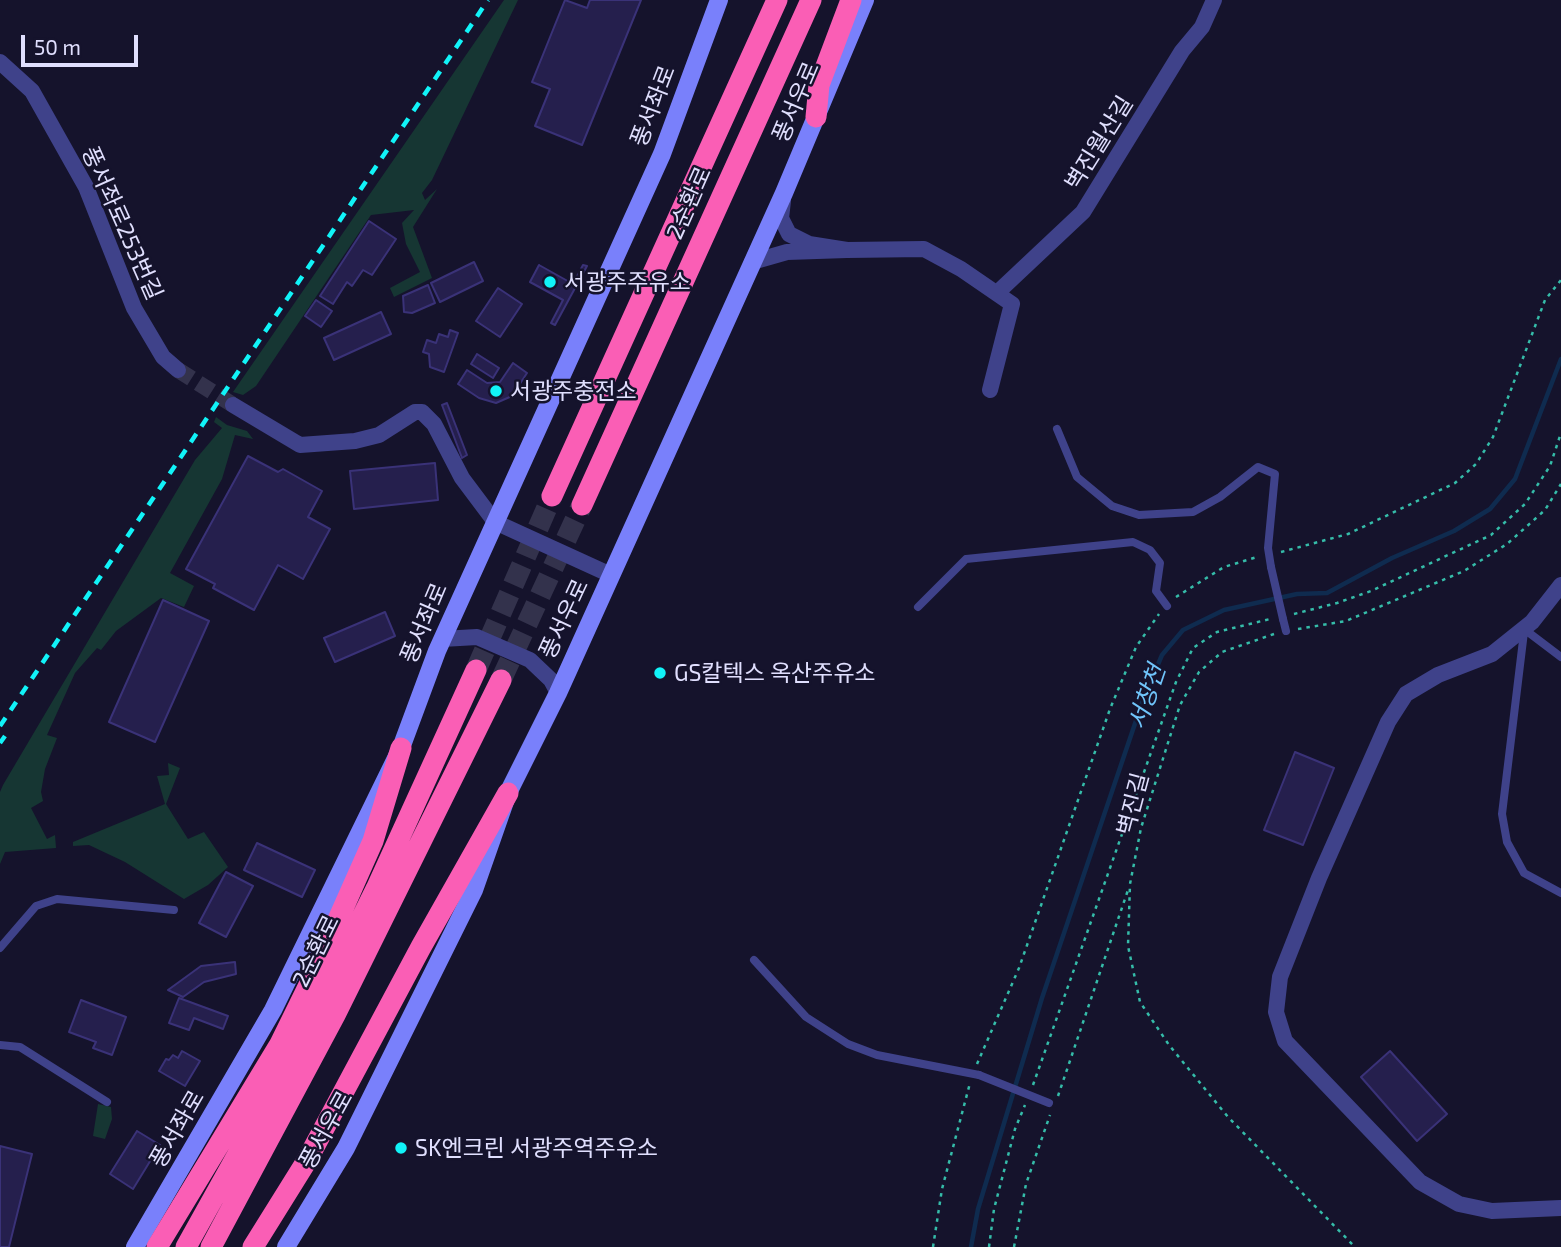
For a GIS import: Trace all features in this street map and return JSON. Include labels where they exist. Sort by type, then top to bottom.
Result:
[{"type":"highway","name":"2순환로","points":[[552,496],[777,0]]},
{"type":"highway","name":"2순환로","points":[[582,505],[811,0]]},
{"type":"highway","points":[[816,117],[819,85],[850,0]]},
{"type":"highway","name":"2순환로","points":[[186,1247],[302,1039],[376,889],[476,670]]},
{"type":"highway","name":"2순환로","points":[[211,1247],[335,1015],[501,680]]},
{"type":"highway","points":[[157,1247],[279,1044],[309,985],[373,841],[401,748]]},
{"type":"highway","points":[[253,1247],[306,1162],[508,793]]},
{"type":"street","name":"풍서좌로","points":[[135,1247],[268,1018],[401,748],[442,639],[662,153],[719,0]]},
{"type":"street","name":"풍서우로","points":[[286,1247],[346,1147],[474,890],[508,793],[558,693],[784,193],[865,0]]},
{"type":"street","name":"벽진월산길","points":[[998,292],[1083,212],[1182,51],[1202,27],[1214,0]]},
{"type":"street","name":"풍서좌로253번길","points":[[0,62],[32,90],[86,187],[134,308],[163,357],[178,370]]},
{"type":"street","points":[[784,193],[781,218],[789,234],[809,244],[847,250]]},
{"type":"street","points":[[752,262],[787,252],[924,249],[998,292],[1012,304],[989,390]]},
{"type":"street","points":[[233,405],[300,445],[355,441],[379,435],[415,412],[422,412],[434,424],[462,478],[495,522],[611,575]]},
{"type":"street","points":[[1561,585],[1524,629],[1492,654],[1438,675],[1406,694],[1388,722],[1319,878],[1280,977],[1276,1012],[1285,1041],[1420,1182],[1459,1204],[1492,1211],[1561,1208]]},
{"type":"street","points":[[442,639],[477,637],[530,660],[540,666],[558,693]]},
{"type":"lane","points":[[1057,429],[1077,477],[1112,506],[1139,515],[1192,512],[1220,498],[1258,467],[1275,474],[1269,554],[1286,631]]},
{"type":"lane","points":[[918,607],[966,559],[1133,542],[1150,550],[1160,564],[1156,591],[1167,606]]},
{"type":"lane","points":[[1524,629],[1561,657]]},
{"type":"lane","points":[[1524,629],[1502,814],[1507,842],[1524,873],[1561,892]]},
{"type":"lane","points":[[0,948],[36,905],[57,899],[174,910]]},
{"type":"lane","points":[[754,960],[806,1017],[848,1044],[877,1055],[976,1074],[1052,1104]]},
{"type":"lane","points":[[0,1045],[20,1047],[107,1102]]},
{"type":"path","points":[[933,1247],[942,1189],[976,1074],[1019,968],[1110,709],[1136,648],[1154,619],[1181,593],[1224,567],[1269,554],[1312,546],[1348,534],[1455,482],[1476,464],[1493,437],[1545,300],[1561,280]]},
{"type":"path","points":[[1283,618],[1371,591],[1491,536],[1525,504],[1550,467],[1561,433]]},
{"type":"path","name":"벽진길","points":[[1355,1247],[1197,1081],[1140,1002],[1128,946],[1130,884],[1141,828],[1180,705],[1199,672],[1222,652],[1286,631],[1346,621],[1464,570],[1507,544],[1545,510],[1561,484]]},
{"type":"path","points":[[989,1247],[995,1209],[1015,1129],[1047,1051],[1176,682],[1193,648],[1217,632],[1270,619]]},
{"type":"path","points":[[1014,1247],[1026,1184],[1130,884]]},
{"type":"green space","points":[[504,0],[518,0],[432,180],[422,193],[425,200],[437,189],[413,227],[432,278],[394,297],[390,288],[420,272],[406,244],[402,223],[414,210],[371,215],[256,386],[243,395],[233,392]]},
{"type":"green space","points":[[216,417],[227,425],[247,431],[253,439],[235,435],[222,479],[170,573],[194,586],[184,607],[161,598],[116,631],[101,650],[97,648],[75,673],[47,735],[57,738],[45,769],[41,792],[43,801],[31,808],[47,839],[55,835],[56,848],[5,852],[0,864],[0,792],[3,785],[195,460],[222,428],[214,422]]},
{"type":"green space","points":[[168,763],[180,768],[166,804],[188,839],[204,832],[228,867],[208,885],[184,899],[125,862],[89,845],[73,846],[73,842],[165,804],[157,776],[169,775]]},
{"type":"green space","points":[[98,1104],[111,1107],[112,1119],[105,1139],[93,1136]]},
{"type":"building","points":[[565,0],[587,8],[590,0],[641,0],[582,145],[535,126],[550,89],[532,82]]},
{"type":"building","points":[[369,221],[396,239],[372,275],[363,270],[352,286],[347,282],[333,304],[320,296]]},
{"type":"building","points":[[474,262],[483,281],[440,302],[431,283]]},
{"type":"building","points":[[539,265],[573,284],[583,265],[587,266],[555,325],[551,323],[563,300],[530,282]]},
{"type":"building","points":[[428,285],[435,303],[412,313],[404,312],[403,296]]},
{"type":"building","points":[[498,288],[522,304],[500,337],[476,321]]},
{"type":"building","points":[[316,300],[332,311],[321,327],[305,316]]},
{"type":"building","points":[[381,312],[391,334],[334,360],[324,338]]},
{"type":"building","points":[[450,330],[458,333],[444,372],[430,367],[429,354],[423,352],[427,340],[436,343],[439,334],[448,337]]},
{"type":"building","points":[[477,354],[499,368],[493,378],[471,364]]},
{"type":"building","points":[[513,363],[527,373],[512,396],[496,403],[479,398],[458,384],[467,370],[487,383],[500,382]]},
{"type":"building","points":[[447,403],[467,455],[462,458],[442,405]]},
{"type":"building","points":[[248,456],[278,472],[283,469],[322,491],[308,517],[330,529],[303,579],[278,565],[254,610],[213,588],[215,584],[186,569]]},
{"type":"building","points":[[435,463],[438,500],[354,509],[350,471]]},
{"type":"building","points":[[163,600],[209,621],[155,742],[109,722]]},
{"type":"building","points":[[385,612],[395,636],[335,662],[324,638]]},
{"type":"building","points":[[1295,752],[1334,768],[1303,845],[1264,830]]},
{"type":"building","points":[[257,843],[315,870],[302,897],[244,870]]},
{"type":"building","points":[[226,872],[253,886],[226,937],[199,923]]},
{"type":"building","points":[[235,962],[236,974],[204,982],[183,997],[168,990],[201,966]]},
{"type":"building","points":[[179,998],[228,1016],[223,1029],[194,1018],[189,1030],[169,1023]]},
{"type":"building","points":[[81,1000],[126,1017],[112,1055],[93,1048],[96,1042],[69,1032]]},
{"type":"building","points":[[182,1051],[200,1061],[185,1086],[159,1071],[166,1059],[169,1060],[173,1055],[178,1058]]},
{"type":"building","points":[[1390,1051],[1447,1114],[1417,1141],[1361,1077]]},
{"type":"building","points":[[137,1131],[160,1145],[133,1189],[110,1174]]},
{"type":"building","points":[[0,1146],[32,1154],[9,1247],[0,1247]]},
{"type":"waterway","name":"서창천","points":[[971,1247],[978,1209],[1042,998],[1144,697],[1162,655],[1183,630],[1224,610],[1297,594],[1327,593],[1392,558],[1454,531],[1490,509],[1515,479],[1561,359]]},
{"type":"tunnel","points":[[178,370],[233,405]]},
{"type":"tunnel","points":[[476,670],[552,496]]},
{"type":"tunnel","points":[[501,680],[582,505]]},
{"type":"railway","points":[[0,726],[488,0]]},
{"type":"railway","points":[[0,743],[5,736]]},
{"type":"place","name":"서광주주유소","points":[[550,282]]},
{"type":"place","name":"서광주충전소","points":[[496,391]]},
{"type":"place","name":"GS칼텍스 옥산주유소","points":[[660,673]]},
{"type":"place","name":"SK엔크린 서광주역주유소","points":[[401,1148]]}]
